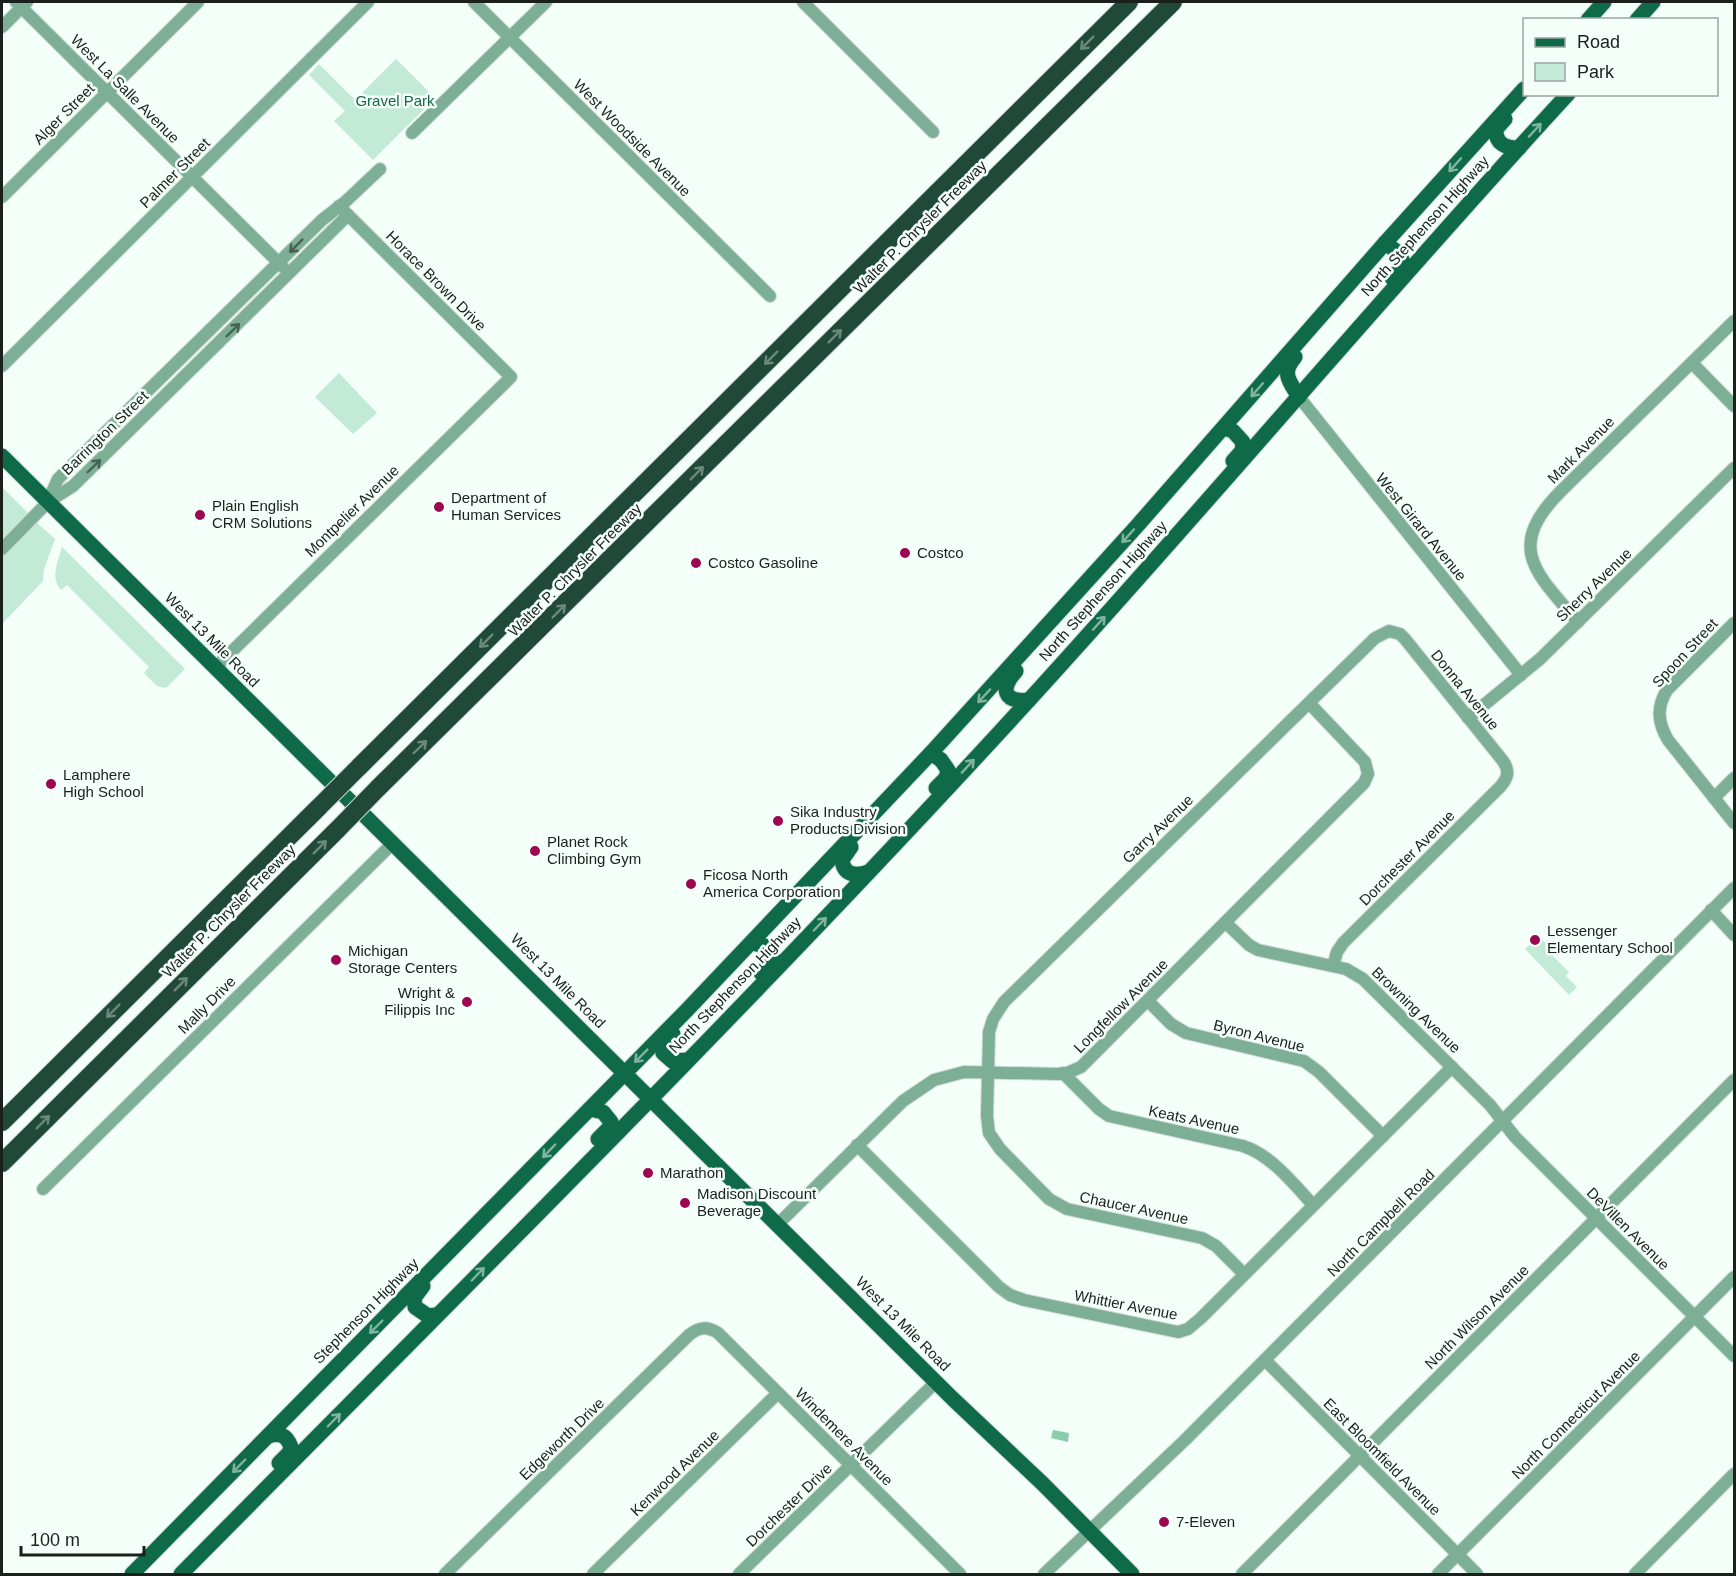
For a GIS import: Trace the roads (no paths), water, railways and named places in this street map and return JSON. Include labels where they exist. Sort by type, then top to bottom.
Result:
[{"type":"highway","name":"Walter P. Chrysler Freeway","points":[[2,1122],[1129,2]]},
{"type":"highway","name":"Walter P. Chrysler Freeway","points":[[2,1163],[1173,2]]},
{"type":"main road","points":[[1590,18],[1604,2]]},
{"type":"main road","points":[[1638,18],[1653,2]]},
{"type":"main road","name":"North Stephenson Highway","points":[[626,1072],[752,943],[1071,600],[1385,243],[1523,90]]},
{"type":"main road","points":[[1519,148],[1503,145],[1497,139],[1496,129],[1526,96]]},
{"type":"main road","name":"North Stephenson Highway","points":[[651,1098],[869,872],[1029,700],[1566,96]]},
{"type":"main road","points":[[1332,359],[1343,335],[1401,268],[1403,262],[1399,253],[1385,243]]},
{"type":"main road","points":[[1299,397],[1289,382],[1288,365],[1342,303],[1350,283]]},
{"type":"main road","points":[[1170,543],[1182,519],[1242,451],[1243,442],[1239,436],[1224,428]]},
{"type":"main road","name":"West 13 Mile Road","points":[[2,456],[626,1072],[936,1382],[1043,1484],[1132,1575]]},
{"type":"main road","points":[[1029,700],[1018,702],[1011,698],[1006,692],[1007,680],[1061,621],[1071,600]]},
{"type":"main road","points":[[926,811],[926,799],[947,774],[944,763],[931,753]]},
{"type":"main road","points":[[865,821],[859,838],[844,856],[842,863],[852,874],[869,872]]},
{"type":"main road","points":[[710,1036],[714,1022],[772,962],[773,957],[769,950],[760,944],[752,943]]},
{"type":"main road","points":[[688,1060],[672,1061],[663,1053],[663,1046],[718,988],[734,961]]},
{"type":"main road","name":"Stephenson Highway","points":[[139,1572],[268,1436],[626,1072]]},
{"type":"main road","points":[[182,1575],[651,1098]]},
{"type":"main road","points":[[537,1213],[544,1195],[609,1128],[610,1122],[603,1112],[590,1109]]},
{"type":"main road","points":[[436,1315],[428,1316],[417,1310],[414,1303],[416,1293],[508,1200],[522,1178]]},
{"type":"main road","points":[[214,1541],[227,1517],[289,1453],[291,1447],[284,1435],[268,1436]]},
{"type":"street","name":"Alger Street","points":[[2,197],[198,2]]},
{"type":"street","name":"Palmer Street","points":[[2,366],[368,2]]},
{"type":"street","name":"West Woodside Avenue","points":[[474,2],[770,296]]},
{"type":"street","points":[[412,133],[546,2]]},
{"type":"street","points":[[803,2],[933,132]]},
{"type":"street","name":"West La Salle Avenue","points":[[22,3],[107,92],[290,274]]},
{"type":"street","points":[[2,27],[22,3]]},
{"type":"street","name":"Barrington Street","points":[[48,502],[73,486],[290,274],[380,169]]},
{"type":"street","name":"Barrington Street","points":[[48,502],[58,479],[322,220],[344,211]]},
{"type":"street","name":"Horace Brown Drive","points":[[344,211],[511,377]]},
{"type":"street","name":"Mark Avenue","points":[[1578,622],[1535,568],[1530,554],[1534,524],[1542,511],[1734,321]]},
{"type":"street","points":[[1692,363],[1734,406]]},
{"type":"street","points":[[167,372],[178,384]]},
{"type":"street","name":"Montpelier Avenue","points":[[215,668],[511,377]]},
{"type":"street","name":"West Girard Avenue","points":[[1299,397],[1521,675]]},
{"type":"street","name":"Sherry Avenue","points":[[1468,718],[1521,675],[1578,622],[1734,468]]},
{"type":"street","points":[[2,549],[48,502]]},
{"type":"street","name":"Spoon Street","points":[[1734,623],[1667,690],[1659,709],[1662,729],[1734,823]]},
{"type":"street","name":"Garry Avenue","points":[[988,1072],[989,1032],[993,1019],[1004,1002],[1375,638],[1389,631]]},
{"type":"street","name":"Donna Avenue","points":[[1389,631],[1400,634],[1405,639],[1506,765],[1507,776]]},
{"type":"street","name":"Longfellow Avenue","points":[[778,1224],[903,1101],[928,1083],[964,1072],[1063,1073],[1082,1067],[1347,801],[1366,778],[1368,770],[1365,762],[1309,703]]},
{"type":"street","name":"Dorchester Avenue","points":[[1333,966],[1337,952],[1344,943],[1500,787],[1507,776]]},
{"type":"street","points":[[1714,798],[1734,778]]},
{"type":"street","name":"Mally Drive","points":[[43,1189],[393,843]]},
{"type":"street","name":"North Campbell Road","points":[[1044,1575],[1179,1447],[1734,888]]},
{"type":"street","points":[[1711,910],[1734,935]]},
{"type":"street","name":"Browning Avenue","points":[[1226,923],[1249,945],[1258,950],[1333,966],[1353,972],[1363,979],[1490,1105],[1502,1122]]},
{"type":"street","name":"Byron Avenue","points":[[1148,1001],[1171,1024],[1186,1034],[1297,1058],[1309,1064],[1383,1136]]},
{"type":"street","name":"Whittier Avenue","points":[[857,1145],[999,1287],[1017,1298],[1178,1332],[1193,1325],[1452,1067]]},
{"type":"street","name":"Chaucer Avenue","points":[[988,1072],[987,1122],[992,1139],[1056,1204],[1067,1209],[1202,1238],[1216,1246],[1245,1274]]},
{"type":"street","name":"Keats Avenue","points":[[1063,1073],[1099,1110],[1110,1116],[1243,1146],[1256,1151],[1313,1205]]},
{"type":"street","name":"North Wilson Avenue","points":[[1242,1575],[1734,1080]]},
{"type":"street","name":"DeVillen Avenue","points":[[1502,1122],[1734,1356]]},
{"type":"street","name":"North Connecticut Avenue","points":[[1438,1575],[1734,1277]]},
{"type":"street","name":"Windemere Avenue","points":[[703,1328],[718,1333],[960,1575]]},
{"type":"street","name":"Edgeworth Drive","points":[[446,1575],[689,1335],[703,1328]]},
{"type":"street","name":"East Bloomfield Avenue","points":[[1265,1360],[1477,1575]]},
{"type":"street","name":"Dorchester Drive","points":[[740,1575],[936,1382]]},
{"type":"street","name":"Kenwood Avenue","points":[[593,1575],[778,1393]]},
{"type":"street","points":[[1635,1575],[1734,1474]]},
{"type":"place","name":"Department of Human Services","points":[[439,507]]},
{"type":"place","name":"Plain English CRM Solutions","points":[[200,515]]},
{"type":"place","name":"Costco","points":[[905,553]]},
{"type":"place","name":"Costco Gasoline","points":[[696,563]]},
{"type":"place","name":"Lamphere High School","points":[[51,784]]},
{"type":"place","name":"Sika Industry Products Division","points":[[778,821]]},
{"type":"place","name":"Planet Rock Climbing Gym","points":[[535,851]]},
{"type":"place","name":"Ficosa North America Corporation","points":[[691,884]]},
{"type":"place","name":"Lessenger Elementary School","points":[[1535,940]]},
{"type":"place","name":"Michigan Storage Centers","points":[[336,960]]},
{"type":"place","name":"Wright & Filippis Inc","points":[[467,1002]]},
{"type":"place","name":"Marathon","points":[[648,1173]]},
{"type":"place","name":"Madison Discount Beverage","points":[[685,1203]]},
{"type":"place","name":"7-Eleven","points":[[1164,1522]]},
{"type":"park label","name":"Gravel Park","points":[[395,101]]}]
